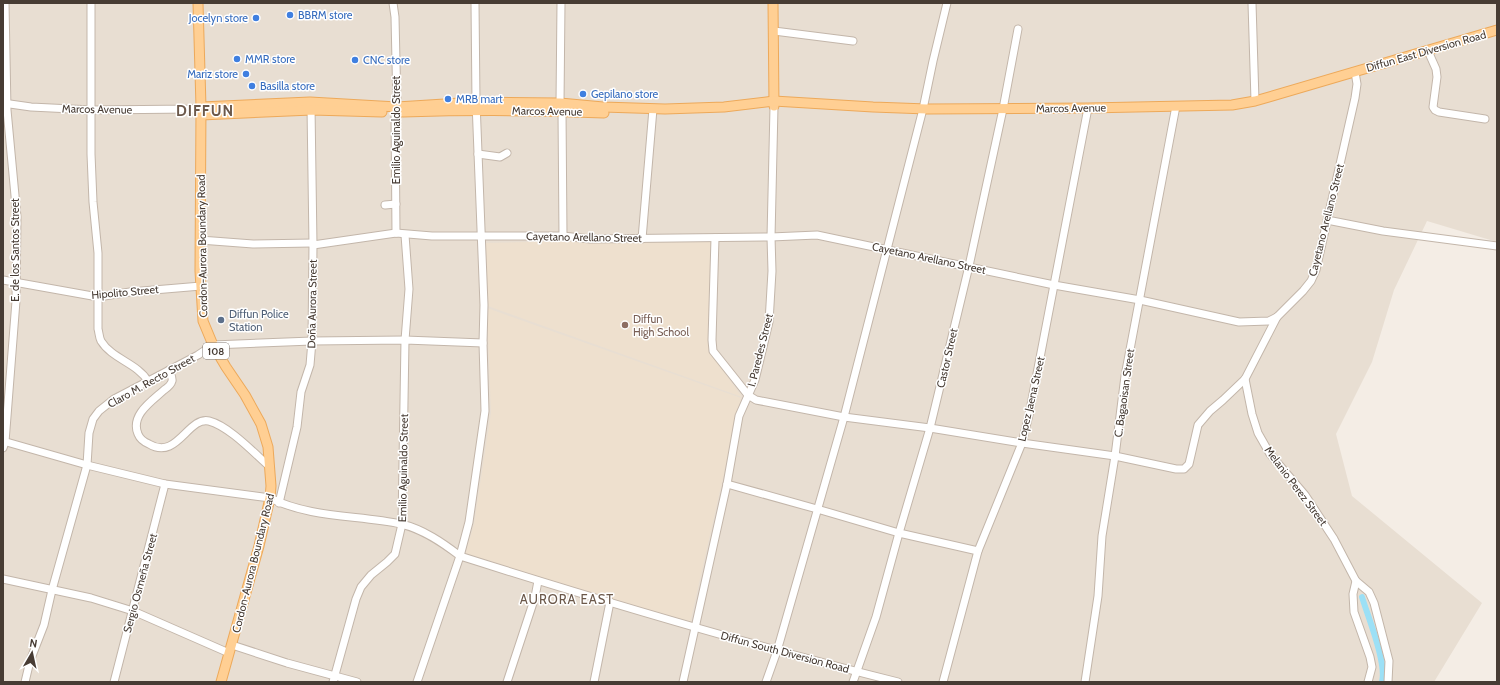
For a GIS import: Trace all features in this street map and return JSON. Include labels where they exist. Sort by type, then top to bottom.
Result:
[{"type":"main road","name":"Cordon-Aurora Boundary Road","points":[[198,3],[201,111],[200,240],[203,321],[213,345],[245,395],[261,424],[268,447],[271,486],[270,498],[221,682]]},
{"type":"main road","points":[[773,3],[777,103]]},
{"type":"main road","name":"Diffun East Diversion Road","points":[[1355,72],[1497,30]]},
{"type":"main road","name":"Marcos Avenue","points":[[201,111],[311,106],[396,110],[476,106],[603,107],[653,111],[777,103],[923,109],[1232,105],[1255,101],[1355,72]]},
{"type":"street","name":"E. de los Santos Street","points":[[4,444],[16,283],[17,217],[5,107],[5,3]]},
{"type":"street","points":[[91,3],[93,195],[98,253],[98,329],[101,340],[108,350],[139,370],[148,381]]},
{"type":"street","name":"Emilio Aguinaldo Street","points":[[393,3],[395,17],[396,233]]},
{"type":"street","points":[[418,682],[460,556],[469,522],[486,411],[483,343],[484,305],[482,236],[476,106],[475,3]]},
{"type":"street","points":[[560,3],[563,236]]},
{"type":"street","points":[[766,682],[777,651],[844,417],[888,250],[923,109],[947,3]]},
{"type":"street","points":[[1252,3],[1255,101]]},
{"type":"street","name":"Castor Street","points":[[852,682],[876,617],[930,428],[969,266],[1003,109],[1018,29]]},
{"type":"street","points":[[774,31],[853,41]]},
{"type":"street","points":[[1428,51],[1436,69],[1437,77],[1433,102],[1433,107],[1435,110],[1439,112],[1485,119]]},
{"type":"street","name":"Cayetano Arellano Street","points":[[200,240],[253,244],[313,244],[396,233],[405,235],[563,236],[590,239],[715,238],[817,235],[1054,285],[1140,300],[1239,322],[1269,321],[1277,317],[1303,291],[1311,281],[1316,270],[1355,98],[1357,84],[1355,72]]},
{"type":"street","name":"I. Paredes Street","points":[[683,682],[727,484],[739,416],[755,380],[769,322],[777,103]]},
{"type":"street","name":"Doña Aurora Street","points":[[279,503],[297,427],[301,392],[310,365],[312,341],[313,244],[311,106]]},
{"type":"street","name":"C. Bagaoisan Street","points":[[1085,682],[1098,596],[1102,536],[1126,376],[1176,106]]},
{"type":"street","name":"Marcos Avenue","points":[[5,107],[92,110],[201,111]]},
{"type":"street","name":"Lopez Jaena Street","points":[[943,682],[978,551],[1022,443],[1029,415],[1088,108]]},
{"type":"street","points":[[642,239],[653,111]]},
{"type":"street","points":[[478,154],[500,157],[507,153]]},
{"type":"street","points":[[385,205],[396,201],[390,190]]},
{"type":"street","points":[[1327,220],[1383,231],[1497,246]]},
{"type":"street","name":"Emilio Aguinaldo Street","points":[[334,679],[356,599],[361,587],[371,575],[395,554],[402,524],[405,340],[409,289],[405,235]]},
{"type":"street","points":[[715,238],[713,351],[748,396],[756,400],[844,417],[930,428],[1115,456],[1176,469],[1184,469],[1189,464],[1198,425],[1210,411],[1245,379],[1277,317]]},
{"type":"street","name":"Hipolito Street","points":[[3,280],[98,297],[130,292],[201,286]]},
{"type":"street","name":"Claro M. Recto Street","points":[[25,682],[30,661],[44,625],[52,590],[87,465],[89,433],[93,419],[99,411],[114,399],[213,345],[312,341],[405,340],[483,343]]},
{"type":"street","points":[[169,370],[172,378],[171,385],[144,408],[137,420],[136,428],[138,435],[143,441],[152,446],[170,446],[181,439],[197,423],[209,421],[228,431],[270,467]]},
{"type":"street","name":"Melanio Perez Street","points":[[1245,379],[1252,414],[1258,433],[1270,454],[1305,495],[1334,539],[1356,581],[1369,592],[1374,603],[1389,661],[1388,682]]},
{"type":"street","points":[[4,444],[165,484],[270,498],[279,503],[324,514],[402,524],[423,532],[442,542],[460,556]]},
{"type":"street","name":"Sergio Osmeña Street","points":[[114,682],[165,484]]},
{"type":"street","points":[[727,484],[899,533],[978,551]]},
{"type":"street","name":"Diffun South Diversion Road","points":[[460,556],[695,628],[898,682]]},
{"type":"street","points":[[3,580],[91,598],[133,611],[231,649],[287,663],[334,679],[357,682]]},
{"type":"street","points":[[507,682],[535,597],[538,581]]},
{"type":"street","points":[[1356,581],[1353,594],[1354,612],[1370,657],[1372,667],[1368,682]]},
{"type":"street","points":[[594,682],[610,602]]},
{"type":"shaded area","points":[[3,3],[1497,3],[1497,242],[1427,221],[1394,290],[1372,362],[1336,434],[1352,496],[1482,603],[1434,682],[3,682]]},
{"type":"shaded area","name":"Diffun High School","points":[[568,241],[711,242],[711,296],[708,344],[719,365],[742,397],[488,306],[484,243]]},
{"type":"shaded area","points":[[487,308],[741,398],[690,623],[465,556],[474,524],[491,413]]},
{"type":"waterway","points":[[1362,597],[1382,664],[1382,682]]},
{"type":"place","name":"BBRM store","points":[[290,15]]},
{"type":"place","name":"Jocelyn store","points":[[256,18]]},
{"type":"place","name":"MMR store","points":[[237,59]]},
{"type":"place","name":"CNC store","points":[[355,60]]},
{"type":"place","name":"Mariz store","points":[[246,74]]},
{"type":"place","name":"Basilla store","points":[[252,86]]},
{"type":"place","name":"Gepilano store","points":[[583,94]]},
{"type":"place","name":"MRB mart","points":[[448,99]]},
{"type":"place","name":"Diffun Police Station","points":[[221,320]]},
{"type":"place","name":"Diffun High School","points":[[625,325]]},
{"type":"district","name":"DIFFUN","points":[[205,111]]},
{"type":"district","name":"AURORA EAST","points":[[567,599]]}]
